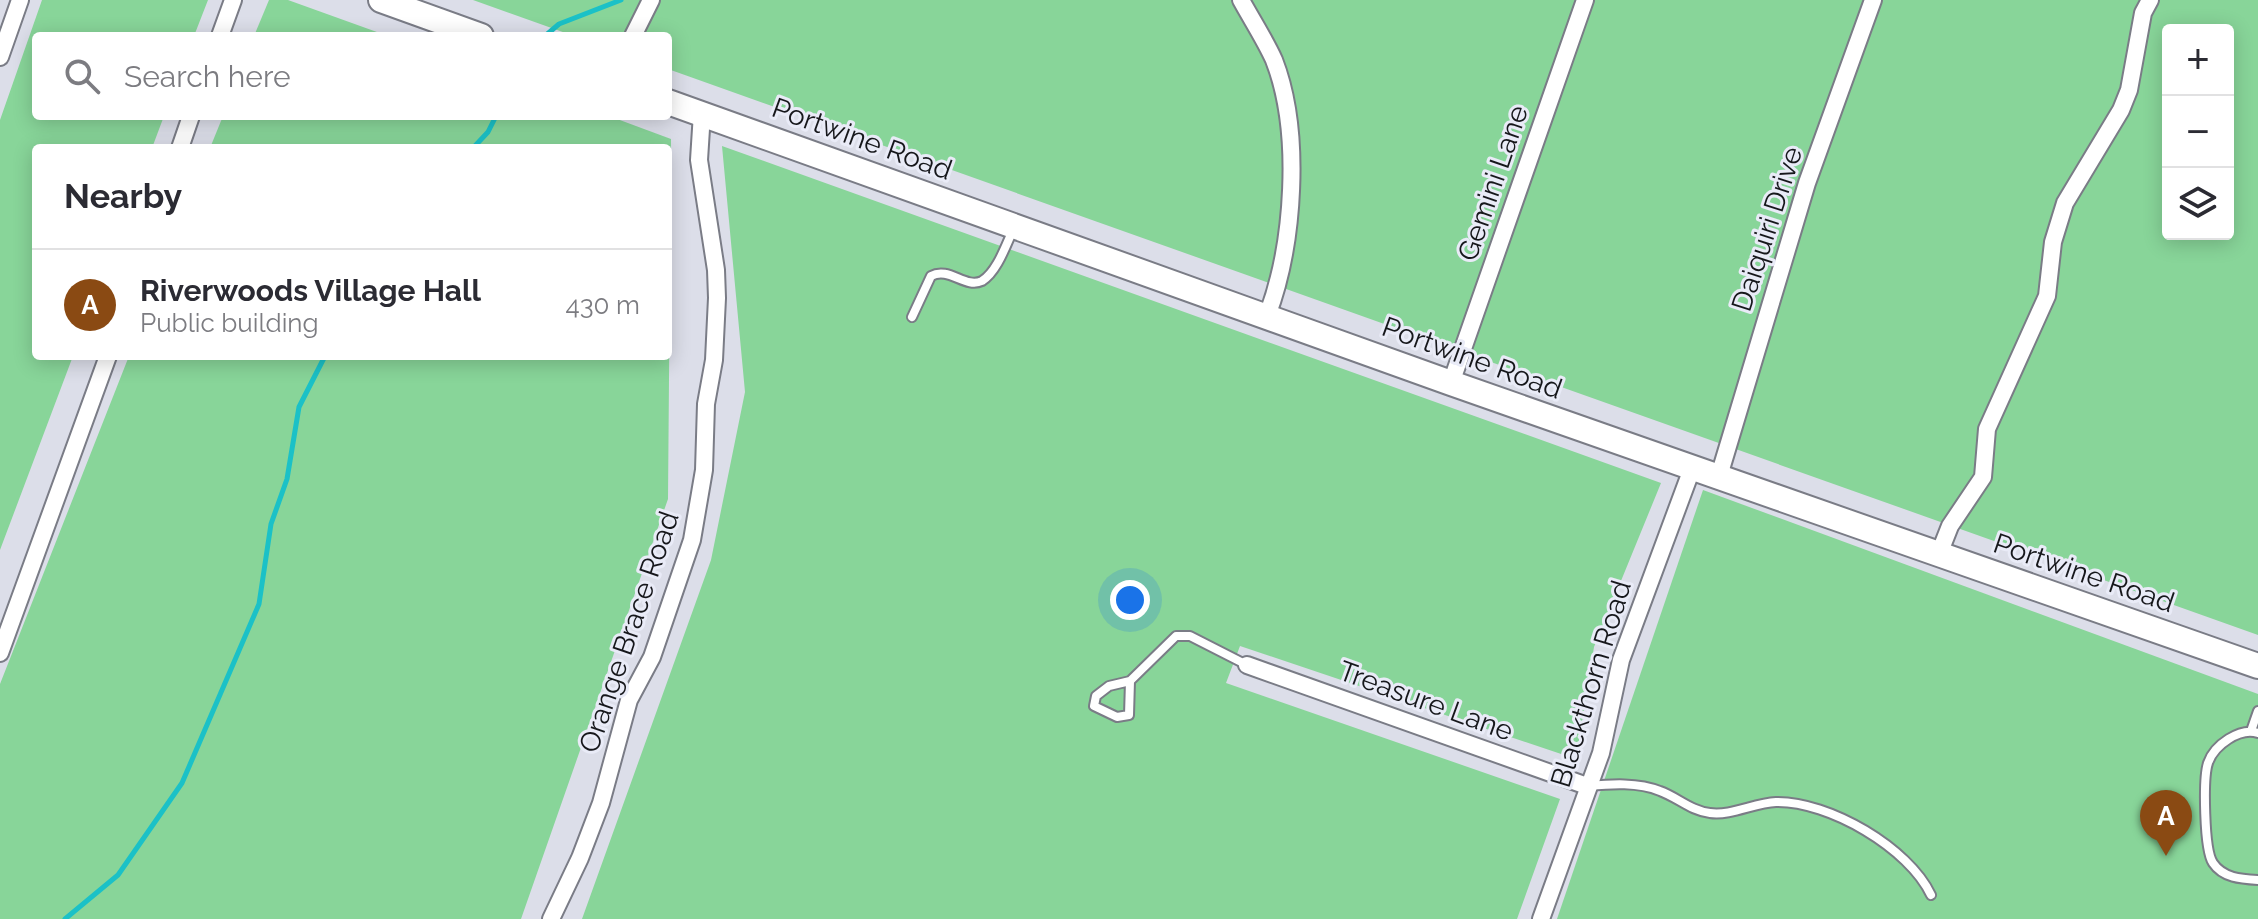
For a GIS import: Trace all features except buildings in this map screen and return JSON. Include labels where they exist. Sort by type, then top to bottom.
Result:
[{"type":"street","points":[[0,57],[20,0]]},
{"type":"street","points":[[221,32],[233,0]]},
{"type":"street","points":[[381,0],[470,32]]},
{"type":"street","points":[[635,32],[651,0]]},
{"type":"street","points":[[1241,0],[1274,60],[1293,142],[1279,284],[1267,316]]},
{"type":"street","name":"Gemini Lane","points":[[1451,383],[1585,0]]},
{"type":"street","name":"Daiquiri Drive","points":[[1719,476],[1807,183],[1873,0]]},
{"type":"street","points":[[1939,554],[1950,526],[1983,477],[1987,429],[2004,383],[2047,296],[2053,242],[2065,203],[2121,110],[2129,90],[2143,13],[2150,0]]},
{"type":"street","name":"Portwine Road","points":[[672,103],[1451,383],[2258,666]]},
{"type":"street","name":"Orange Brace Road","points":[[551,919],[596,816],[629,700],[652,657],[698,517],[717,298],[716,270],[699,160],[702,113]]},
{"type":"street","points":[[181,144],[190,120]]},
{"type":"street","points":[[0,653],[107,360]]},
{"type":"street","name":"Blackthorn Road","points":[[1541,919],[1610,721],[1621,660],[1693,466]]},
{"type":"street","name":"Treasure Lane","points":[[1247,665],[1587,786]]},
{"type":"lane","points":[[912,317],[926,285],[936,273],[974,283],[988,275],[1015,226]]},
{"type":"lane","points":[[1130,681],[1129,715],[1117,717],[1094,706],[1096,696],[1109,686],[1130,681],[1176,636],[1190,636],[1247,665]]},
{"type":"lane","points":[[2258,711],[2255,732],[2225,741],[2207,766],[2208,848],[2212,862],[2230,876],[2258,880]]},
{"type":"lane","points":[[1587,786],[1651,787],[1712,814],[1780,802],[1811,809],[1871,832],[1922,875],[1931,895]]},
{"type":"green space","points":[[42,0],[208,0],[196,32],[32,32],[32,120],[162,120],[154,144],[32,144],[32,360],[71,360],[0,550],[0,120]]},
{"type":"green space","points":[[269,0],[288,0],[377,32],[256,32]]},
{"type":"green space","points":[[473,0],[2258,0],[2258,635],[672,70],[672,32],[563,32]]},
{"type":"green space","points":[[221,120],[620,120],[671,139],[671,144],[212,144]]},
{"type":"green space","points":[[722,146],[1661,483],[1594,647],[1576,759],[1240,646],[1226,683],[1560,799],[1517,919],[582,919],[711,560],[745,392]]},
{"type":"green space","points":[[127,360],[669,360],[668,499],[521,919],[0,919],[0,684]]},
{"type":"green space","points":[[1703,490],[2258,694],[2258,919],[1557,919]]},
{"type":"waterway","points":[[550,32],[559,24],[621,0]]},
{"type":"waterway","points":[[477,144],[494,120]]},
{"type":"waterway","points":[[65,919],[118,875],[182,783],[259,604],[271,524],[287,479],[299,407],[323,360]]},
{"type":"place","name":"Riverwoods Village Hall","points":[[2166,856]]}]
